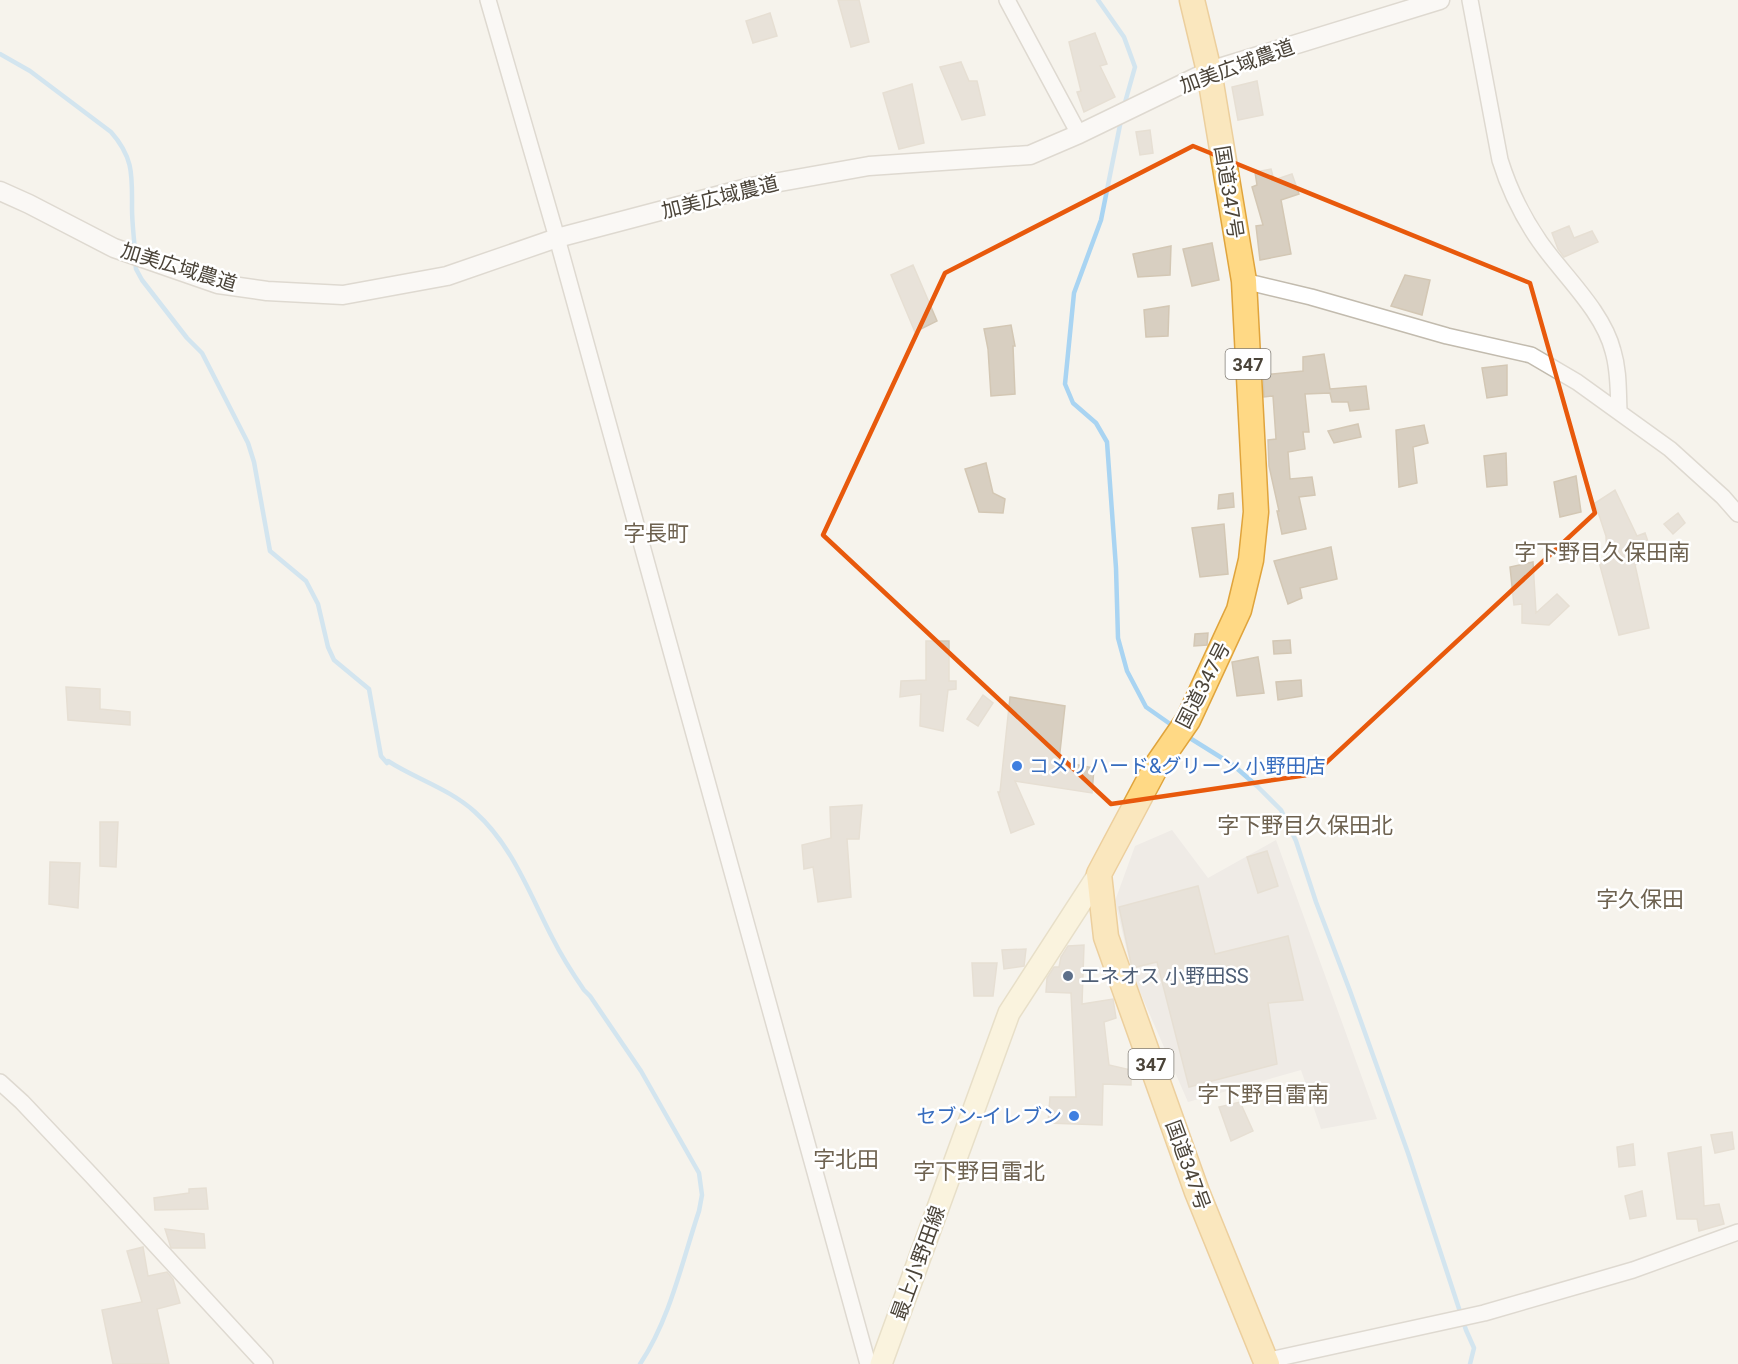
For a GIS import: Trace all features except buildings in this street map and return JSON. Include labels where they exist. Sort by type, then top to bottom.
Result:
[{"type":"highway","name":"国道347号","points":[[1192,0],[1209,72],[1244,281],[1256,512],[1251,560],[1239,610],[1188,720],[1157,765],[1099,874],[1106,937],[1197,1192],[1266,1362]]},
{"type":"main road","name":"最上小野田線","points":[[881,1364],[1009,1013],[1099,874]]},
{"type":"street","points":[[488,0],[557,238],[868,1364]]},
{"type":"street","points":[[1007,0],[1079,134]]},
{"type":"street","name":"加美広域農道","points":[[0,191],[114,248],[218,284],[267,291],[343,295],[447,276],[557,238],[751,187],[869,166],[1030,155],[1209,72],[1440,0]]},
{"type":"street","points":[[1470,0],[1498,148],[1508,184],[1520,210],[1540,242],[1590,307],[1604,331],[1613,350],[1618,376],[1619,410]]},
{"type":"street","points":[[1244,281],[1311,297],[1447,336],[1531,355],[1619,410],[1670,449],[1723,497],[1738,514]]},
{"type":"street","points":[[0,1082],[92,1176],[265,1364]]},
{"type":"street","points":[[1266,1362],[1473,1315],[1633,1270],[1738,1232]]},
{"type":"highlighted area","points":[[1193,146],[1530,283],[1595,513],[1314,774],[1111,804],[823,535],[945,273]]},
{"type":"shaded area","points":[[1172,830],[1208,878],[1276,840],[1377,1119],[1321,1129],[1301,1070],[1188,1102],[1133,976],[1115,901],[1135,846]]},
{"type":"waterway","points":[[1098,0],[1124,37],[1135,67],[1124,106]]},
{"type":"waterway","points":[[0,54],[30,71],[111,132],[119,141],[130,168],[135,252]]},
{"type":"waterway","points":[[1121,120],[1101,220],[1074,293],[1065,384],[1073,403],[1096,423],[1107,442],[1116,568],[1118,638],[1127,671],[1146,707],[1173,726]]},
{"type":"waterway","points":[[135,260],[136,269],[142,280],[187,338],[202,353],[248,443],[254,462],[270,551],[306,581],[318,604],[328,647],[334,660],[369,689],[381,756],[387,763],[388,761],[465,804],[488,825],[500,840],[520,872],[564,959],[641,1071],[699,1173],[702,1195],[681,1270],[659,1328],[640,1364]]},
{"type":"waterway","points":[[1185,735],[1233,765],[1257,786],[1281,810],[1296,841],[1408,1153],[1466,1330],[1474,1348],[1470,1364]]},
{"type":"place","name":"コメリハード&グリーン 小野田店","points":[[1017,766]]},
{"type":"place","name":"エネオス 小野田SS","points":[[1068,976]]},
{"type":"place","name":"セブン-イレブン","points":[[1074,1116]]},
{"type":"district","name":"字長町","points":[[656,533]]},
{"type":"district","name":"字下野目久保田南","points":[[1602,552]]},
{"type":"district","name":"字下野目久保田北","points":[[1305,825]]},
{"type":"district","name":"字久保田","points":[[1640,899]]},
{"type":"district","name":"字下野目雷南","points":[[1263,1094]]},
{"type":"district","name":"字北田","points":[[846,1159]]},
{"type":"district","name":"字下野目雷北","points":[[979,1171]]}]
